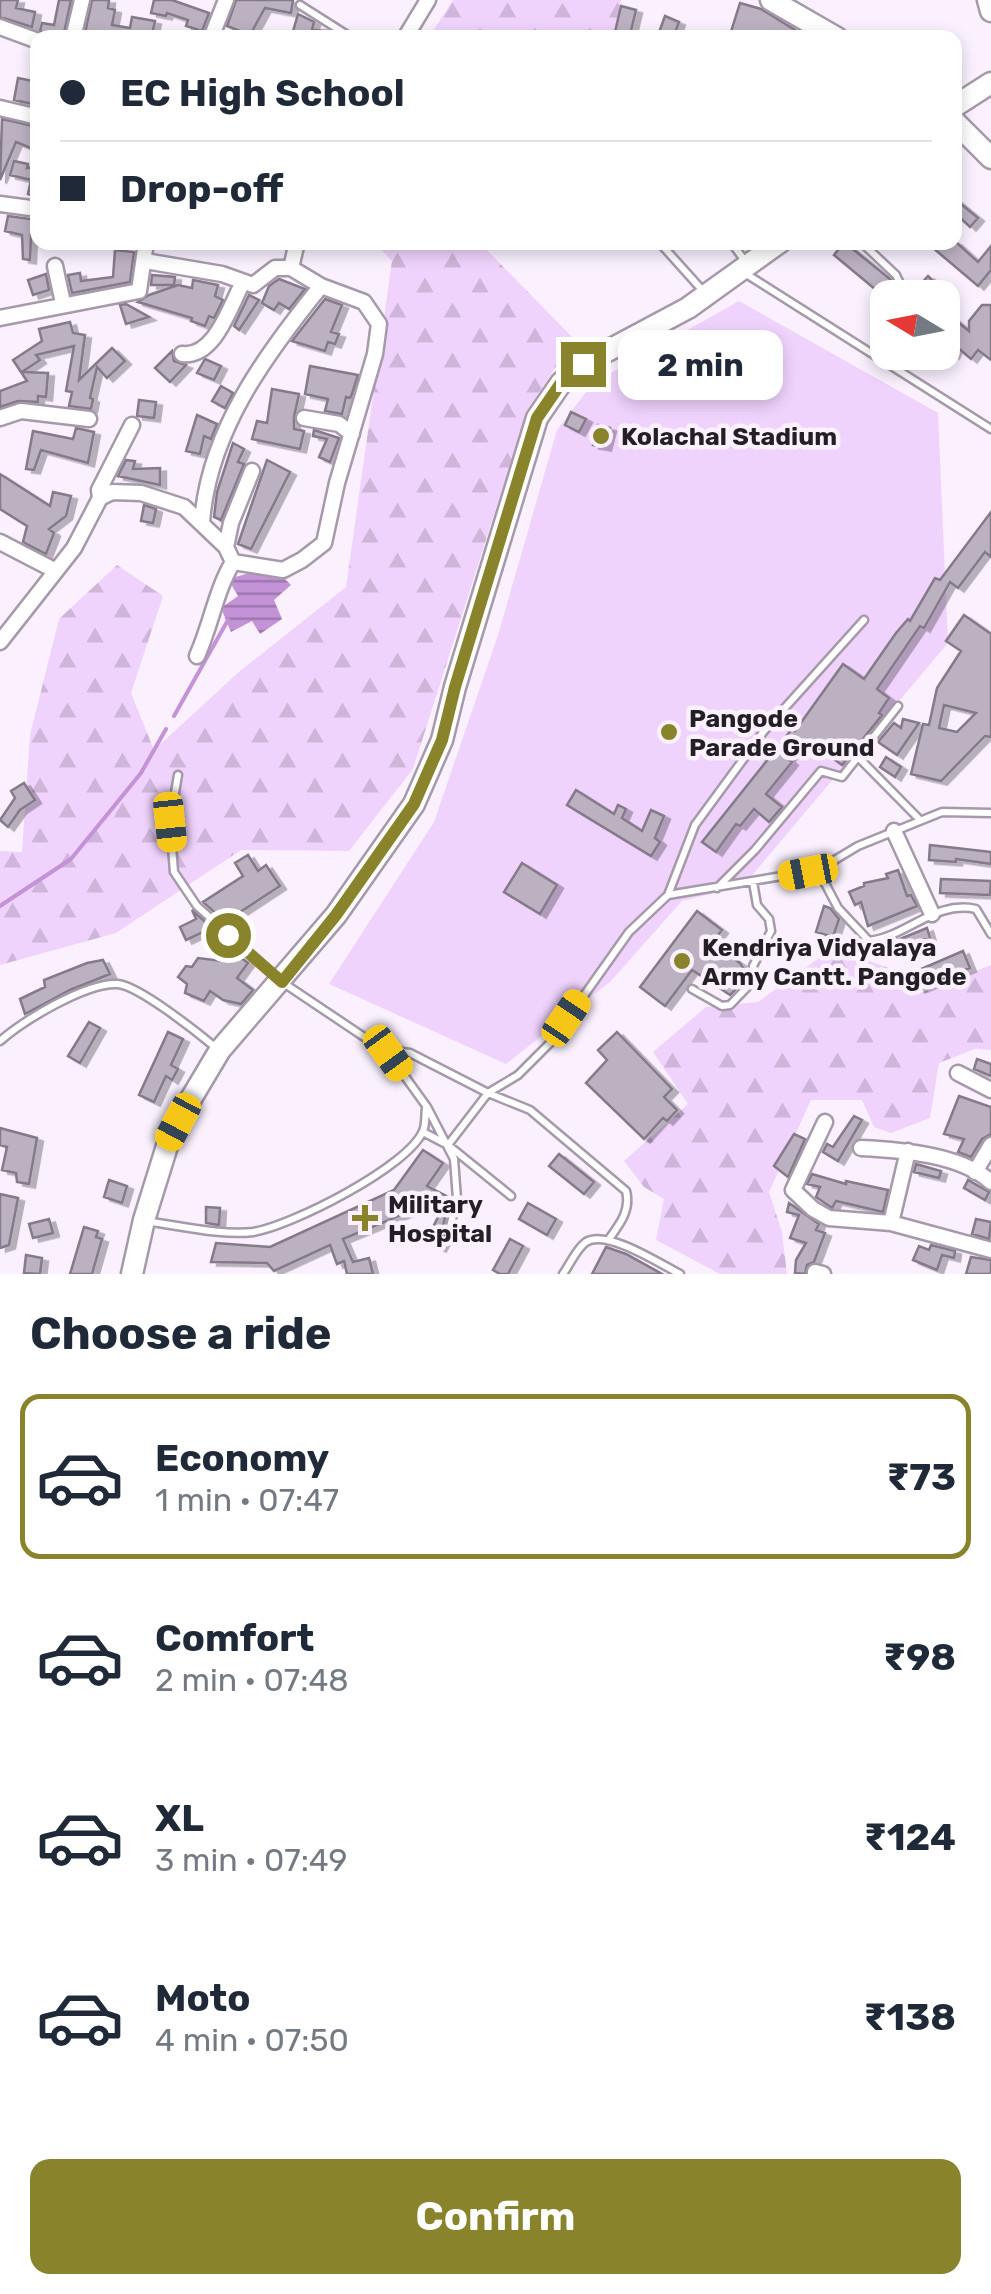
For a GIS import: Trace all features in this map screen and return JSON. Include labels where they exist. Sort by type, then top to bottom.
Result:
[{"type":"main road","points":[[771,0],[823,30]]},
{"type":"main road","points":[[962,102],[991,84]]},
{"type":"main road","points":[[962,129],[991,158]]},
{"type":"main road","points":[[132,1274],[168,1143],[220,1050],[336,915],[414,804],[442,740],[537,418],[561,383],[583,364],[706,296],[769,250]]},
{"type":"street","points":[[75,30],[82,0]]},
{"type":"street","points":[[214,30],[226,0]]},
{"type":"street","points":[[410,30],[428,0]]},
{"type":"street","points":[[0,26],[30,38]]},
{"type":"street","points":[[0,108],[30,115]]},
{"type":"street","points":[[0,204],[30,208]]},
{"type":"street","points":[[0,318],[140,291],[146,250]]},
{"type":"street","points":[[291,268],[295,250]]},
{"type":"street","points":[[145,260],[222,274],[253,284],[274,268],[291,268],[321,286],[364,302],[379,324],[375,354],[324,542],[282,570],[233,562]]},
{"type":"street","points":[[55,266],[64,304]]},
{"type":"street","points":[[182,354],[192,355],[204,348],[226,318],[243,282]]},
{"type":"street","points":[[202,522],[204,494],[222,436],[288,328],[321,286]]},
{"type":"street","points":[[0,418],[20,411],[88,418]]},
{"type":"street","points":[[304,418],[339,424],[352,434]]},
{"type":"street","points":[[0,642],[74,548],[132,425]]},
{"type":"street","points":[[226,547],[231,522],[252,470]]},
{"type":"street","points":[[100,498],[112,492],[141,493],[184,507],[226,547],[233,562]]},
{"type":"street","points":[[0,542],[56,571]]},
{"type":"street","points":[[197,656],[214,616],[222,580],[233,562]]},
{"type":"street","points":[[894,831],[932,914]]},
{"type":"street","points":[[958,1073],[991,1090]]},
{"type":"street","points":[[826,1122],[793,1190],[813,1209],[829,1218],[891,1223],[991,1250]]},
{"type":"street","points":[[975,1172],[991,1146]]},
{"type":"street","points":[[860,1148],[908,1151],[975,1172],[991,1182]]},
{"type":"street","points":[[891,1223],[908,1151]]},
{"type":"lane","points":[[300,4],[340,30]]},
{"type":"lane","points":[[666,250],[706,296]]},
{"type":"lane","points":[[735,250],[744,268],[991,429]]},
{"type":"lane","points":[[869,250],[899,280]]},
{"type":"lane","points":[[448,1145],[488,1093],[518,1076],[551,1042],[629,932],[668,895],[695,825],[764,731],[864,620]]},
{"type":"lane","points":[[716,889],[756,850],[821,771],[842,777],[898,706]]},
{"type":"lane","points":[[858,757],[920,820]]},
{"type":"lane","points":[[178,775],[170,822],[174,872],[197,906],[282,982],[382,1049],[426,1107],[454,1158],[458,1199],[449,1231]]},
{"type":"lane","points":[[668,895],[818,870],[858,846],[942,812],[991,813]]},
{"type":"lane","points":[[818,870],[838,908],[869,941],[951,907],[976,909],[991,934]]},
{"type":"lane","points":[[692,989],[722,1006],[730,1004],[754,979],[753,966],[771,931],[769,919],[757,904],[753,882]]},
{"type":"lane","points":[[0,1040],[34,1014],[119,984],[220,1050]]},
{"type":"lane","points":[[382,1049],[410,1052],[530,1110],[626,1191],[629,1202],[624,1218],[610,1239]]},
{"type":"lane","points":[[144,1220],[241,1232],[267,1228],[367,1183],[409,1149],[423,1132],[426,1107]]},
{"type":"lane","points":[[423,1132],[448,1145],[510,1196]]},
{"type":"lane","points":[[563,1274],[584,1243],[596,1239],[610,1239],[680,1274]]},
{"type":"green space","points":[[453,0],[621,0],[615,30],[434,30]]},
{"type":"green space","points":[[382,250],[487,250],[574,339],[527,411],[413,769],[349,851],[241,850],[116,933],[0,965],[0,851],[22,852],[30,735],[59,619],[117,565],[163,596],[131,693],[154,750],[240,671],[346,587],[392,261]]},
{"type":"green space","name":"Pangode Parade Ground","points":[[739,301],[938,413],[948,643],[743,886],[682,901],[610,982],[506,1064],[329,984],[434,822],[498,635],[557,430],[593,383]]},
{"type":"green space","points":[[833,948],[889,968],[918,994],[991,965],[991,1050],[975,1049],[939,1063],[930,1118],[891,1133],[874,1127],[862,1100],[811,1100],[769,1192],[782,1232],[787,1274],[720,1274],[656,1240],[664,1199],[644,1187],[624,1161],[688,1104],[653,1052],[706,1007],[758,1002]]},
{"type":"shaded area","points":[[261,570],[269,577],[278,572],[291,585],[274,600],[282,619],[260,634],[252,621],[231,632],[221,608],[238,596],[228,579]]},
{"type":"building","points":[[0,0],[18,0],[16,8],[35,12],[32,27],[0,17]]},
{"type":"building","points":[[59,0],[71,0],[65,30],[40,30],[42,23],[54,25]]},
{"type":"building","points":[[92,0],[109,0],[108,8],[115,10],[112,25],[130,28],[132,17],[155,21],[153,30],[86,30]]},
{"type":"building","points":[[154,0],[172,0],[209,13],[202,30],[199,30],[186,26],[188,20],[151,13]]},
{"type":"building","points":[[236,0],[293,0],[291,13],[265,8],[253,30],[227,26]]},
{"type":"building","points":[[740,3],[761,9],[795,30],[732,30]]},
{"type":"building","points":[[621,6],[636,10],[631,30],[615,30]]},
{"type":"building","points":[[298,14],[314,22],[312,30],[293,30]]},
{"type":"building","points":[[665,16],[679,22],[676,30],[660,30]]},
{"type":"building","points":[[18,78],[30,80],[30,103],[14,100]]},
{"type":"building","points":[[2,119],[30,125],[30,148],[16,142],[0,180]]},
{"type":"building","points":[[14,161],[30,168],[30,180],[10,175]]},
{"type":"building","points":[[962,205],[978,218],[970,227],[962,220]]},
{"type":"building","points":[[8,216],[30,219],[30,260],[23,259],[22,235],[5,231]]},
{"type":"building","points":[[991,246],[991,270],[978,286],[935,250],[962,247],[978,262]]},
{"type":"building","points":[[115,250],[134,252],[130,282],[72,293],[68,275],[80,273],[81,281],[113,277]]},
{"type":"building","points":[[838,250],[854,250],[891,280],[870,280],[870,285],[834,255]]},
{"type":"building","points":[[46,274],[49,290],[33,295],[28,280]]},
{"type":"building","points":[[152,275],[175,277],[174,285],[151,285]]},
{"type":"building","points":[[279,279],[305,289],[289,309],[279,303],[274,310],[262,303],[269,286]]},
{"type":"building","points":[[193,280],[218,285],[215,296],[223,300],[205,326],[191,321],[192,318],[138,302],[178,285],[192,288]]},
{"type":"building","points":[[249,295],[259,300],[239,330],[234,326]]},
{"type":"building","points":[[325,299],[342,305],[331,332],[339,334],[335,344],[328,342],[325,351],[292,341]]},
{"type":"building","points":[[126,304],[149,317],[126,324],[120,305]]},
{"type":"building","points":[[982,305],[991,305],[991,360],[978,350],[971,359],[960,350],[960,324],[969,331],[969,321]]},
{"type":"building","points":[[70,322],[73,333],[85,335],[79,380],[112,348],[125,361],[107,378],[97,367],[91,409],[69,406],[72,392],[66,391],[74,346],[36,355],[40,360],[22,372],[48,373],[46,397],[38,396],[38,402],[18,401],[0,407],[0,391],[27,381],[13,360],[42,341],[39,329]]},
{"type":"building","points":[[172,351],[174,361],[186,365],[170,382],[155,368]]},
{"type":"building","points":[[205,359],[221,366],[214,380],[197,373]]},
{"type":"building","points":[[310,366],[358,375],[342,414],[325,411],[328,399],[305,394]]},
{"type":"building","points":[[221,386],[233,393],[225,408],[212,401]]},
{"type":"building","points":[[272,389],[299,394],[294,429],[304,431],[300,449],[252,439],[257,421],[267,423]]},
{"type":"building","points":[[139,400],[156,402],[154,418],[137,416]]},
{"type":"building","points":[[571,412],[586,419],[579,432],[565,425]]},
{"type":"building","points":[[197,415],[217,424],[211,439],[204,436],[200,454],[186,451]]},
{"type":"building","name":"Kolachal Stadium","points":[[598,425],[610,428],[605,447],[593,445]]},
{"type":"building","points":[[76,428],[94,432],[88,463],[41,450],[34,470],[26,469],[33,431],[73,439]]},
{"type":"building","points":[[314,430],[339,438],[330,462],[319,457],[327,439],[313,436]]},
{"type":"building","points":[[233,443],[244,449],[238,462],[244,464],[221,520],[214,517],[217,492]]},
{"type":"building","points":[[126,460],[135,461],[133,469],[160,468],[160,485],[118,476]]},
{"type":"building","points":[[267,460],[290,472],[251,549],[238,544]]},
{"type":"building","points":[[0,474],[50,506],[53,492],[71,496],[66,516],[49,529],[54,533],[46,554],[23,542],[27,526],[0,509]]},
{"type":"building","points":[[144,505],[156,509],[153,523],[141,521]]},
{"type":"building","points":[[991,512],[991,557],[985,552],[958,588],[950,582],[924,628],[920,626],[877,689],[889,698],[879,713],[882,715],[842,765],[809,741],[804,748],[799,744],[788,759],[792,762],[766,794],[782,807],[769,822],[754,809],[740,826],[736,824],[716,852],[702,842],[792,729],[795,731],[843,664],[864,679],[896,633],[910,621],[935,578],[940,580]]},
{"type":"building","points":[[964,615],[991,634],[991,737],[985,736],[941,781],[911,774],[923,724],[929,725],[937,688],[961,651],[946,641]],"holes":[[[944,705],[976,713],[957,732],[939,728]]]},
{"type":"building","points":[[903,719],[919,723],[897,755],[878,742],[894,723],[901,728]]},
{"type":"building","points":[[886,757],[901,767],[895,777],[880,767]]},
{"type":"building","points":[[24,783],[35,800],[20,810],[8,827],[0,820],[15,798],[11,791]]},
{"type":"building","points":[[576,790],[614,814],[618,805],[626,809],[622,818],[642,831],[651,810],[664,816],[655,838],[660,842],[651,856],[567,805]]},
{"type":"building","points":[[930,845],[991,852],[991,864],[929,860]]},
{"type":"building","points":[[248,855],[258,871],[266,865],[280,886],[225,922],[203,902],[243,876],[235,863]]},
{"type":"building","points":[[522,863],[557,885],[540,914],[504,892]]},
{"type":"building","points":[[898,870],[907,896],[911,895],[917,906],[868,926],[861,902],[855,905],[849,892],[864,883],[888,878],[886,874]]},
{"type":"building","points":[[941,879],[991,881],[990,895],[940,893]]},
{"type":"building","points":[[824,906],[839,919],[833,937],[816,932]]},
{"type":"building","points":[[192,910],[212,928],[186,940],[180,927],[196,919]]},
{"type":"building","points":[[697,911],[722,930],[711,944],[740,963],[748,976],[730,995],[692,970],[665,1006],[640,987]]},
{"type":"building","points":[[927,928],[930,938],[897,948],[895,941]]},
{"type":"building","points":[[963,951],[970,968],[919,989],[912,973]]},
{"type":"building","points":[[236,954],[248,963],[237,978],[253,990],[241,1004],[223,1000],[210,991],[204,1001],[185,993],[187,984],[178,977],[186,966],[192,967],[198,958],[230,962]]},
{"type":"building","points":[[103,960],[110,974],[25,1014],[20,999],[45,987],[44,980]]},
{"type":"building","points":[[89,1022],[100,1028],[80,1063],[68,1056]]},
{"type":"building","points":[[168,1032],[183,1039],[171,1065],[178,1069],[172,1080],[166,1076],[154,1102],[139,1095]]},
{"type":"building","points":[[617,1032],[672,1089],[664,1097],[677,1110],[667,1121],[663,1118],[644,1139],[586,1083],[607,1060],[598,1050]]},
{"type":"building","points":[[977,1059],[991,1064],[991,1076],[974,1069]]},
{"type":"building","points":[[959,1096],[991,1107],[991,1134],[982,1139],[971,1157],[958,1152],[964,1139],[944,1134]]},
{"type":"building","points":[[854,1116],[862,1120],[838,1161],[823,1152],[827,1144],[833,1147]]},
{"type":"building","points":[[0,1128],[37,1138],[29,1184],[17,1182],[16,1173],[2,1170],[7,1147],[0,1145]]},
{"type":"building","points":[[794,1134],[805,1139],[788,1177],[774,1166]]},
{"type":"building","points":[[423,1150],[443,1163],[427,1186],[450,1198],[442,1230],[446,1237],[440,1248],[426,1241],[441,1211],[418,1200],[411,1211],[343,1239],[353,1262],[369,1258],[373,1274],[347,1274],[344,1261],[337,1264],[330,1245],[274,1271],[267,1263],[211,1262],[216,1243],[270,1247],[394,1190]]},
{"type":"building","points":[[559,1154],[594,1182],[584,1194],[549,1166]]},
{"type":"building","points":[[916,1164],[941,1171],[939,1178],[914,1172]]},
{"type":"building","points":[[812,1174],[888,1190],[883,1212],[836,1201],[832,1208],[816,1197],[820,1187],[807,1184]]},
{"type":"building","points":[[109,1180],[127,1186],[122,1203],[104,1197]]},
{"type":"building","points":[[968,1180],[989,1192],[985,1200],[964,1188]]},
{"type":"building","points":[[0,1194],[18,1198],[9,1245],[0,1248]]},
{"type":"building","points":[[528,1203],[556,1219],[547,1235],[519,1219]]},
{"type":"building","points":[[789,1203],[819,1224],[816,1230],[825,1233],[805,1274],[795,1273],[796,1260],[806,1243],[790,1238],[799,1215],[787,1212]]},
{"type":"building","points":[[206,1207],[220,1208],[219,1225],[206,1223]]},
{"type":"building","points":[[49,1219],[53,1233],[33,1238],[29,1224]]},
{"type":"building","points":[[976,1219],[991,1222],[989,1239],[972,1234]]},
{"type":"building","points":[[84,1227],[98,1231],[96,1237],[102,1239],[92,1274],[70,1274]]},
{"type":"building","points":[[510,1239],[523,1246],[508,1274],[500,1274],[493,1270]]},
{"type":"building","points":[[931,1245],[955,1251],[954,1258],[942,1255],[937,1270],[913,1260],[919,1246],[929,1250]]},
{"type":"building","points":[[606,1247],[626,1254],[662,1274],[592,1274]]},
{"type":"building","points":[[26,1255],[42,1258],[40,1274],[24,1273]]},
{"type":"building","points":[[971,1257],[991,1260],[991,1274],[966,1274]]},
{"type":"waterway","points":[[174,716],[228,620]]},
{"type":"waterway","points":[[0,906],[71,859],[141,773],[166,729]]},
{"type":"place","name":"Kolachal Stadium","points":[[601,436]]},
{"type":"place","name":"Pangode Parade Ground","points":[[669,732]]},
{"type":"place","name":"Kendriya Vidyalaya Army Cantt. Pangode","points":[[682,961]]},
{"type":"place","name":"Military Hospital","points":[[365,1218]]},
{"type":"route","points":[[228,935],[282,982],[336,915],[414,804],[442,740],[537,418],[561,383],[583,364]]}]
